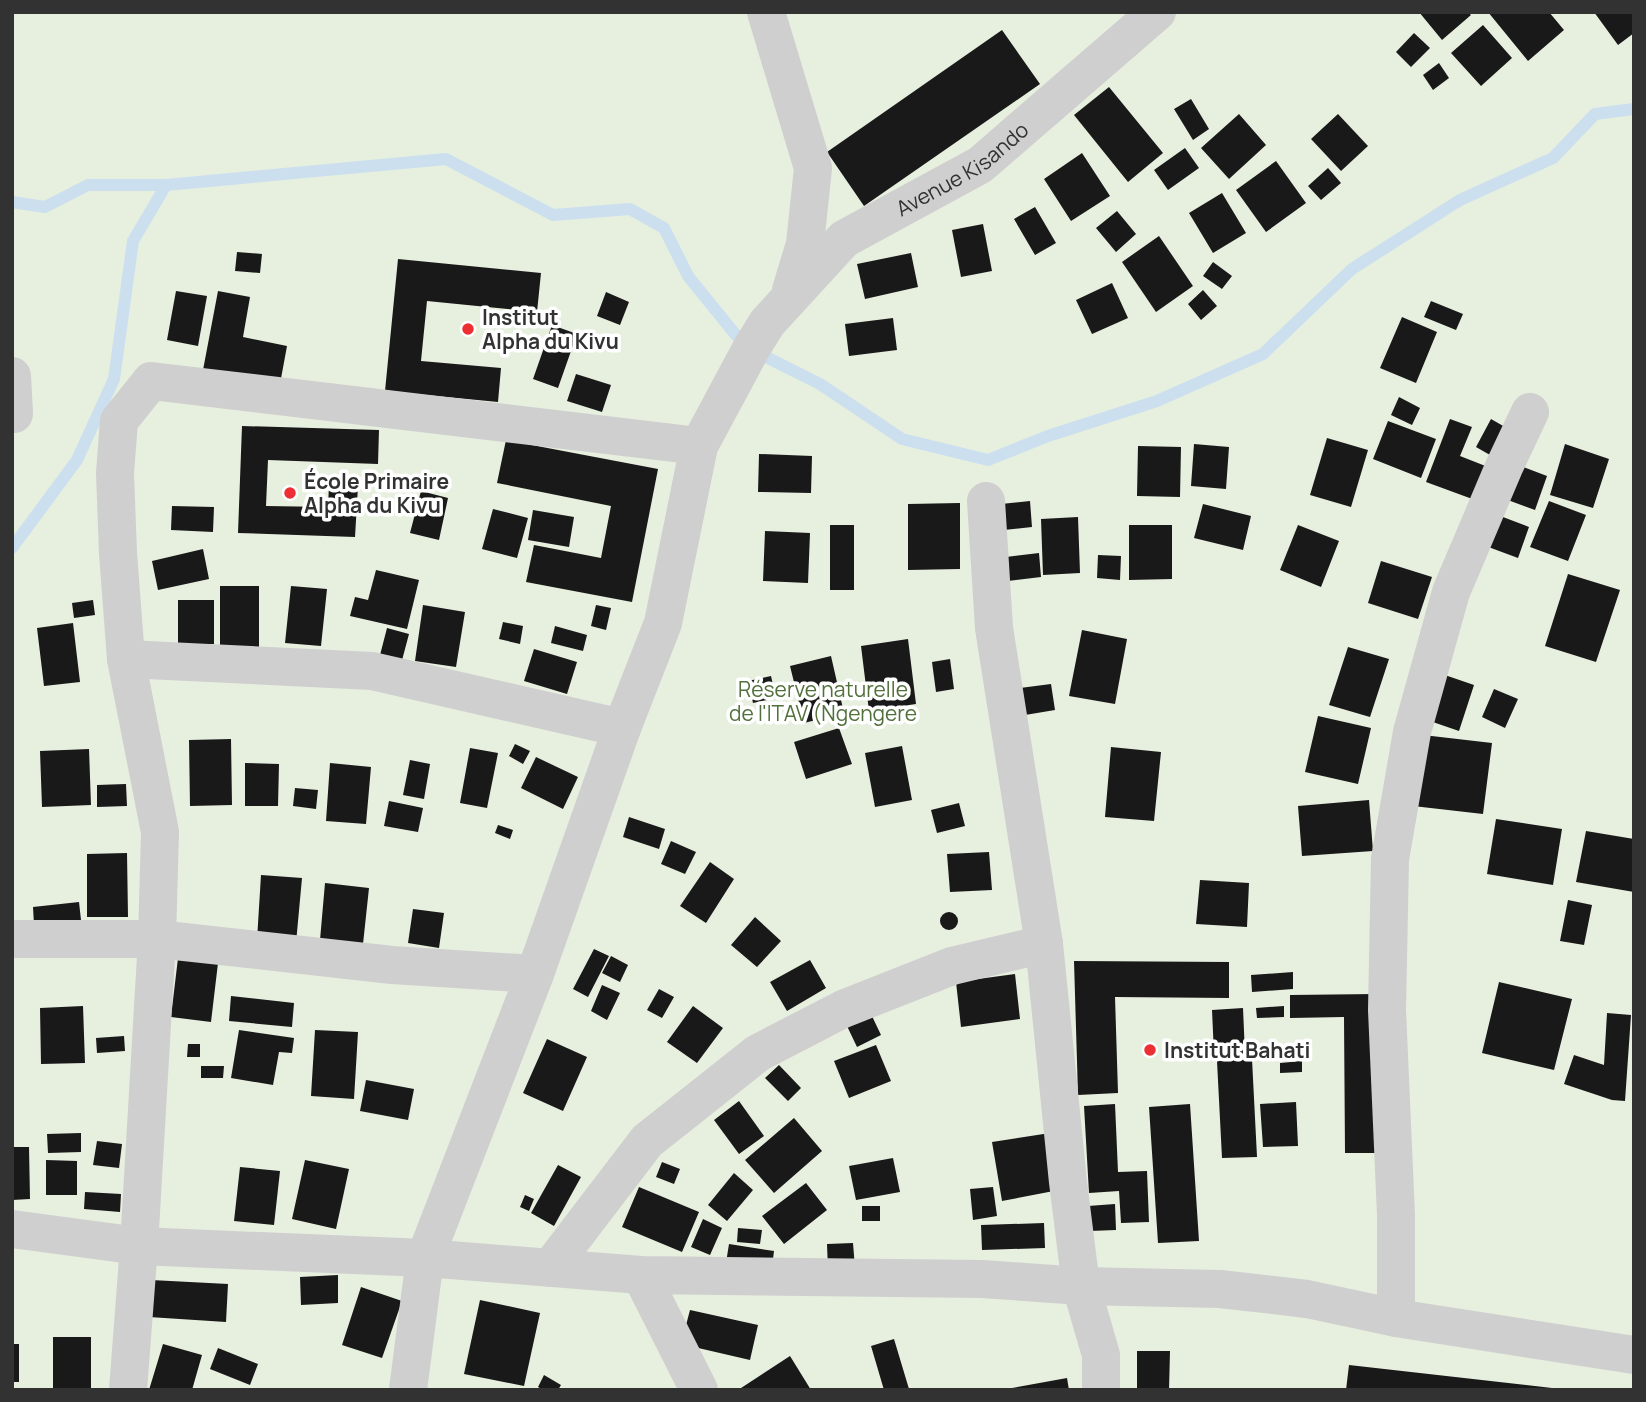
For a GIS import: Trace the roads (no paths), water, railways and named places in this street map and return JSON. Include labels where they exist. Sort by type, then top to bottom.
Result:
[{"type":"street","points":[[408,1390],[425,1258],[535,975],[622,728],[663,623],[699,446],[736,378],[778,311],[805,244],[813,168],[766,12]]},
{"type":"street","name":"Avenue Kisando","points":[[778,311],[844,239],[980,165],[1157,12]]},
{"type":"street","points":[[12,376],[14,414]]},
{"type":"street","points":[[128,1390],[157,939],[160,832],[126,659],[115,473],[119,421],[150,381],[699,446]]},
{"type":"street","points":[[1396,1318],[1396,1215],[1387,1010],[1390,859],[1412,732],[1451,592],[1530,412]]},
{"type":"street","points":[[986,501],[994,628],[1044,944],[1081,1286],[1101,1355],[1101,1390]]},
{"type":"street","points":[[126,659],[372,671],[622,728]]},
{"type":"street","points":[[12,939],[157,939],[392,965],[535,975]]},
{"type":"street","points":[[550,1268],[646,1140],[758,1052],[843,1009],[951,966],[1044,944]]},
{"type":"street","points":[[12,1229],[139,1246],[425,1258],[640,1275],[982,1279],[1081,1286],[1220,1289],[1307,1299],[1396,1318],[1634,1356],[1634,1331]]},
{"type":"street","points":[[640,1275],[699,1390]]},
{"type":"waterway","points":[[12,202],[45,207],[88,185],[166,185],[446,159],[553,215],[630,209],[664,228],[688,276],[750,349],[820,384],[902,439],[988,460],[1048,436],[1157,401],[1263,354],[1352,269],[1460,200],[1553,158],[1595,114],[1634,109]]},
{"type":"waterway","points":[[12,548],[77,460],[114,379],[133,241],[166,185]]},
{"type":"place","name":"Institut Alpha du Kivu","points":[[468,329]]},
{"type":"place","name":"École Primaire Alpha du Kivu","points":[[290,493]]},
{"type":"place","name":"Institut Bahati","points":[[1150,1050]]},
{"type":"park label","name":"Réserve naturelle de l'ITAV (Ngengere","points":[[823,701]]}]
